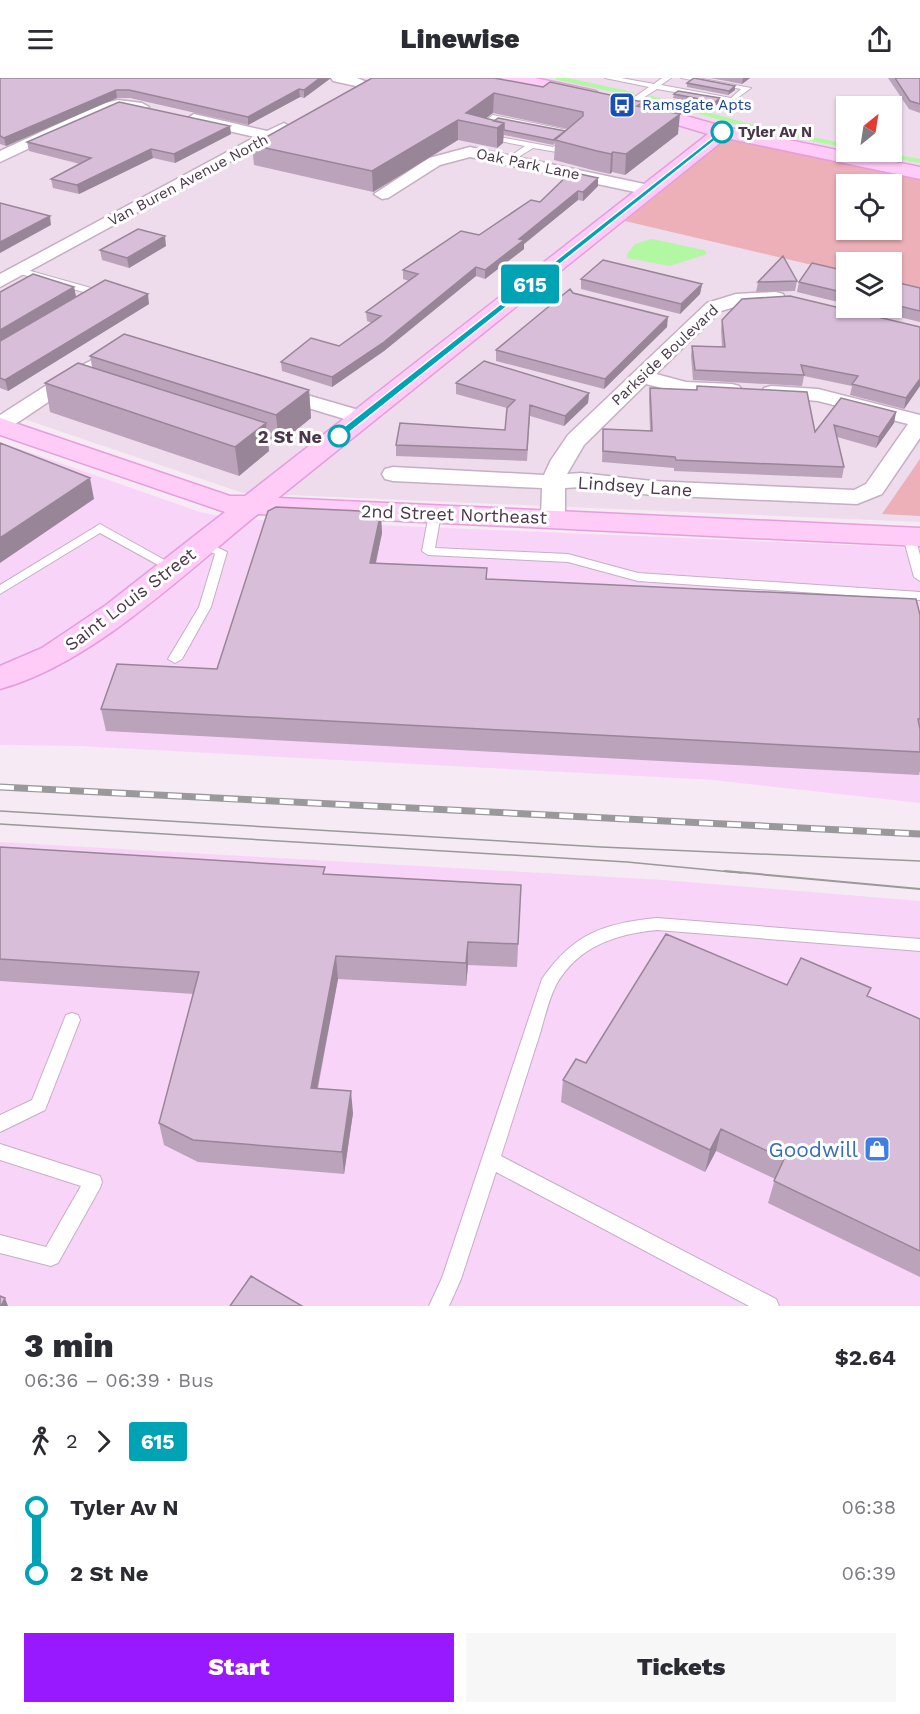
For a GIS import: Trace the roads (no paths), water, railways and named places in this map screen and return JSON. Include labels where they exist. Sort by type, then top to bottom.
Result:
[{"type":"street","points":[[338,78],[370,81]]},
{"type":"street","points":[[510,78],[629,105],[722,132],[920,172]]},
{"type":"street","points":[[346,94],[370,81]]},
{"type":"street","points":[[0,157],[118,104],[153,110]]},
{"type":"street","points":[[177,115],[269,136]]},
{"type":"street","name":"Van Buren Avenue North","points":[[0,281],[298,120]]},
{"type":"street","name":"Saint Louis Street","points":[[0,678],[53,656],[86,635],[722,132]]},
{"type":"street","name":"Oak Park Lane","points":[[382,194],[442,157],[470,152],[649,190]]},
{"type":"street","name":"Parkside Boulevard","points":[[553,518],[553,482],[564,454],[693,326],[722,302],[774,298],[799,300]]},
{"type":"street","points":[[670,320],[693,326]]},
{"type":"street","points":[[0,425],[134,349]]},
{"type":"street","points":[[642,377],[686,388],[818,395],[920,422]]},
{"type":"street","points":[[252,385],[361,418]]},
{"type":"street","points":[[593,395],[616,402]]},
{"type":"street","name":"Lindsey Lane","points":[[393,474],[553,482],[581,480],[652,489],[846,497],[864,495],[874,489],[920,422]]},
{"type":"street","name":"2nd Street Northeast","points":[[0,425],[227,504],[915,537]]},
{"type":"lane","points":[[609,78],[732,100],[747,88],[685,78]]},
{"type":"lane","points":[[629,105],[667,78]]},
{"type":"lane","points":[[496,117],[577,134],[554,150],[532,145],[516,142],[472,133],[496,117]]},
{"type":"lane","points":[[504,158],[516,142]]},
{"type":"lane","points":[[504,158],[532,145]]},
{"type":"lane","points":[[20,271],[95,292],[76,303]]},
{"type":"lane","points":[[435,514],[428,551],[568,558],[638,577],[920,596]]},
{"type":"lane","points":[[0,590],[100,528],[173,568]]},
{"type":"lane","points":[[915,537],[920,577]]},
{"type":"lane","points":[[175,659],[205,607],[221,552],[202,544]]},
{"type":"lane","points":[[439,1306],[451,1279],[548,984],[562,961],[581,944],[625,926],[657,924],[920,945]]},
{"type":"lane","points":[[0,1124],[39,1105],[72,1020]]},
{"type":"lane","points":[[0,1152],[93,1182],[51,1257],[0,1244]]},
{"type":"lane","points":[[491,1160],[769,1306]]},
{"type":"waterway","points":[[558,78],[632,94]]},
{"type":"waterway","points":[[651,98],[742,124],[836,144]]},
{"type":"waterway","points":[[902,158],[920,161]]},
{"type":"tram line","points":[[0,811],[601,847],[920,861]]},
{"type":"tram line","points":[[0,824],[627,862],[742,873]]},
{"type":"tram line","points":[[725,871],[920,889]]},
{"type":"railway","points":[[0,787],[920,834]]},
{"type":"place","name":"Ramsgate Apts","points":[[622,105]]},
{"type":"place","name":"Tyler Av N","points":[[722,132]]},
{"type":"place","name":"2 St Ne","points":[[339,436]]},
{"type":"place","name":"Goodwill","points":[[877,1149]]}]
